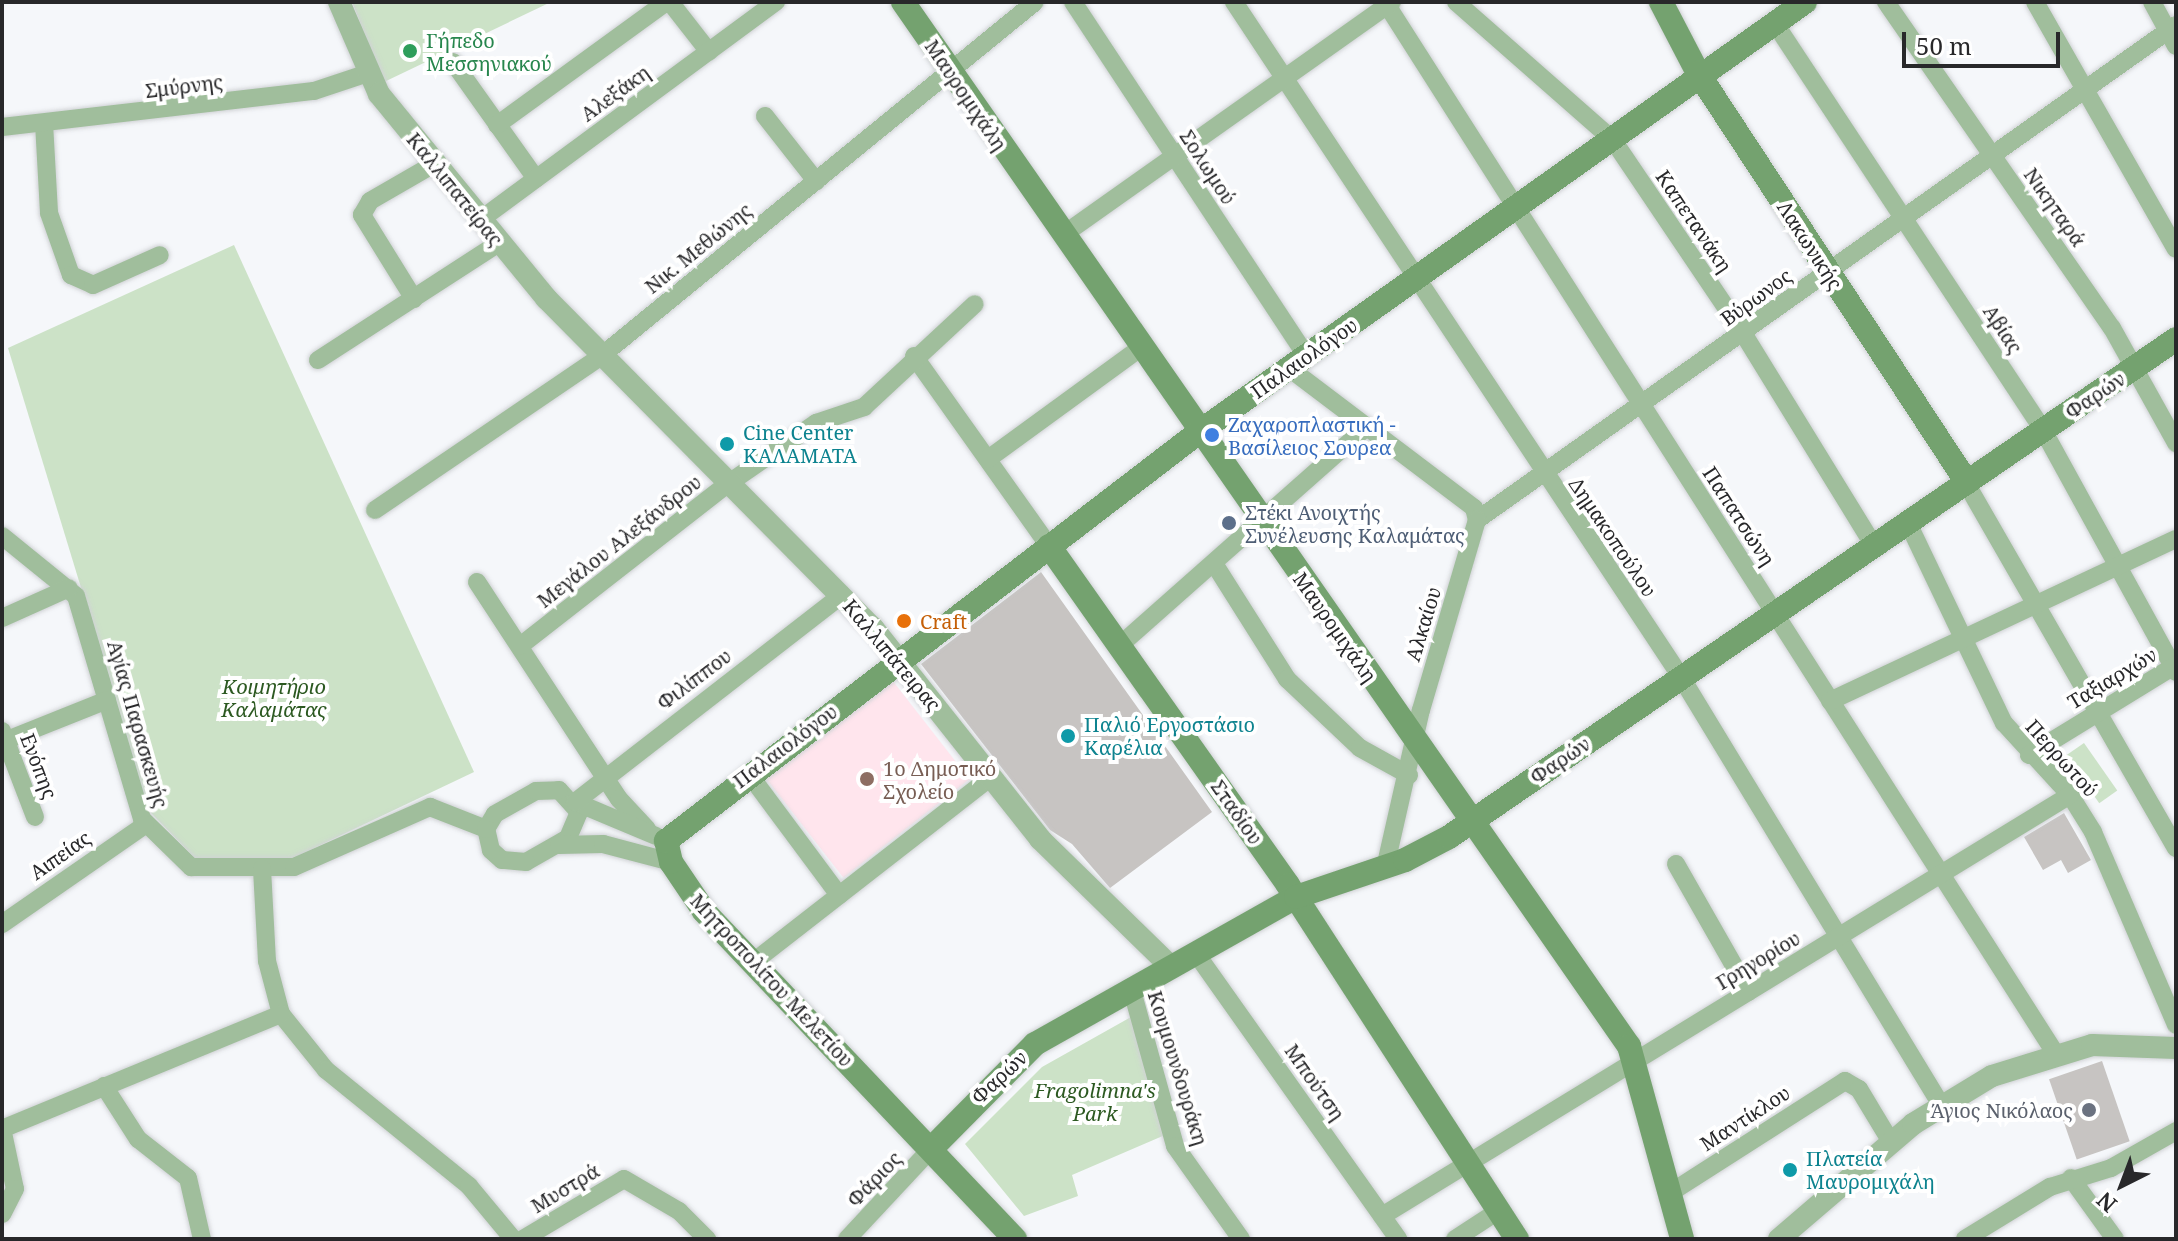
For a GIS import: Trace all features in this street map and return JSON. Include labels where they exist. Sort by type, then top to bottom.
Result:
[{"type":"main road","name":"Μαυρομιχάλη","points":[[903,2],[1635,1058],[1682,1239]]},
{"type":"main road","name":"Λακωνικής","points":[[1661,2],[1698,73],[1967,483]]},
{"type":"main road","name":"Παλαιολόγου","points":[[664,848],[749,774],[1199,432],[1613,140],[1698,73],[1805,2]]},
{"type":"main road","name":"Φαρών","points":[[932,1148],[1015,1060],[1131,987],[1296,897],[1385,868],[1472,821],[2176,339]]},
{"type":"main road","name":"Σταδίου","points":[[1049,546],[1296,897],[1517,1239]]},
{"type":"main road","name":"Μητροπολίτου Μελετίου","points":[[664,848],[752,963],[932,1148],[1015,1239]]},
{"type":"street","name":"Καλλιπατείρας","points":[[339,2],[368,73],[434,164],[600,357]]},
{"type":"street","points":[[497,125],[668,2],[709,52]]},
{"type":"street","name":"Αλεξάκη","points":[[480,220],[776,2]]},
{"type":"street","name":"Νικ. Μεθώνης","points":[[375,510],[600,357],[1035,2]]},
{"type":"street","name":"Σολωμού","points":[[1073,2],[1174,155],[1298,362],[1364,429],[1474,508],[1477,520]]},
{"type":"street","name":"Δημακοπούλου","points":[[1234,2],[1681,677],[1941,1105]]},
{"type":"street","name":"Καπετανάκη","points":[[1456,2],[1613,140],[1743,333],[1874,546]]},
{"type":"street","name":"Νικηταρά","points":[[1886,2],[2136,367],[2176,443]]},
{"type":"street","points":[[2035,2],[2176,249]]},
{"type":"street","points":[[2152,2],[2173,34]]},
{"type":"street","points":[[1063,235],[1388,3]]},
{"type":"street","name":"Παπατσώνη","points":[[1388,3],[2055,1053]]},
{"type":"street","name":"Αβίας","points":[[1774,22],[2043,430],[2175,668]]},
{"type":"street","name":"Βύρωνος","points":[[1477,520],[1992,156],[2173,34]]},
{"type":"street","points":[[453,62],[536,179]]},
{"type":"street","name":"Σμύρνης","points":[[2,127],[314,91],[368,73]]},
{"type":"street","points":[[765,116],[816,181]]},
{"type":"street","points":[[44,123],[49,213],[71,275],[93,285],[160,255]]},
{"type":"street","points":[[414,299],[362,215],[370,201],[434,164]]},
{"type":"street","points":[[318,360],[499,243]]},
{"type":"street","name":"Μεγάλου Αλεξάνδρου","points":[[520,646],[729,483],[816,423],[864,407],[914,356],[975,304]]},
{"type":"street","points":[[988,459],[1140,348]]},
{"type":"street","name":"Σταδίου","points":[[914,356],[1049,546]]},
{"type":"street","name":"Καλλιπάτειρας","points":[[600,357],[842,595],[899,658],[1040,839],[1170,966]]},
{"type":"street","points":[[1119,646],[1263,523],[1364,429]]},
{"type":"street","points":[[1967,483],[2095,713],[2176,848]]},
{"type":"street","name":"Αλκαίου","points":[[1385,868],[1409,775],[1414,742],[1477,520]]},
{"type":"street","name":"Περρωτού","points":[[1908,523],[2004,723],[2029,755],[2070,795],[2120,885],[2176,1025]]},
{"type":"street","name":"Αγίας Παρασκευής","points":[[2,536],[69,588],[83,613],[145,825],[195,869],[294,867],[430,807],[486,829]]},
{"type":"street","points":[[1830,701],[2176,539]]},
{"type":"street","points":[[1215,565],[1287,679],[1360,748],[1409,775]]},
{"type":"street","name":"Μητροπολίτου Μελετίου","points":[[477,582],[605,778],[664,848]]},
{"type":"street","points":[[2,618],[69,588]]},
{"type":"street","name":"Φιλίππου","points":[[575,802],[842,595]]},
{"type":"street","name":"Ταξιαρχών","points":[[2029,755],[2175,668]]},
{"type":"street","points":[[3,738],[107,700]]},
{"type":"street","name":"Ενόπης","points":[[3,738],[35,817]]},
{"type":"street","points":[[749,774],[839,895]]},
{"type":"street","points":[[752,963],[991,777]]},
{"type":"street","points":[[559,790],[575,802],[664,848],[559,845],[514,863],[491,850],[486,829],[495,814],[536,791],[559,790]]},
{"type":"street","name":"Γρηγορίου","points":[[1382,1216],[1466,1160],[1749,992],[2070,795]]},
{"type":"street","points":[[559,845],[578,821],[575,802]]},
{"type":"street","name":"Αιπείας","points":[[2,924],[145,825]]},
{"type":"street","points":[[1676,864],[1749,992]]},
{"type":"street","points":[[262,869],[267,961],[281,1014],[326,1070],[469,1186],[513,1239]]},
{"type":"street","name":"Μπούτση","points":[[1195,952],[1398,1239]]},
{"type":"street","name":"Κουμουνδουράκη","points":[[1131,987],[1175,1146],[1241,1239]]},
{"type":"street","points":[[2,1214],[15,1189],[3,1138],[104,1086],[281,1014]]},
{"type":"street","points":[[1779,1239],[1891,1142],[1941,1105],[1992,1076],[2055,1053],[2123,1042],[2176,1048]]},
{"type":"street","name":"Μαντίκλου","points":[[1670,1193],[1845,1081],[1859,1089],[1891,1142]]},
{"type":"street","points":[[104,1086],[138,1139],[188,1178],[202,1239]]},
{"type":"street","points":[[1965,1239],[2071,1178],[2111,1168],[2176,1131]]},
{"type":"street","name":"Φάριος","points":[[847,1239],[932,1148]]},
{"type":"street","points":[[2071,1178],[2115,1239]]},
{"type":"street","name":"Μυστρά","points":[[523,1239],[624,1179],[679,1211],[707,1239]]},
{"type":"street","points":[[1455,1239],[1475,1234],[1498,1211]]},
{"type":"shaded area","name":"1o Δημοτικό Σχολείο","points":[[892,680],[970,779],[843,878],[766,779]]},
{"type":"green space","name":"Γήπεδο Μεσσηνιακού","points":[[352,2],[551,2],[384,82]]},
{"type":"green space","name":"Κοιμητήριο Καλαμάτας","points":[[234,245],[474,772],[289,860],[198,861],[149,811],[8,348]]},
{"type":"green space","points":[[2084,743],[2117,791],[2099,803],[2066,756]]},
{"type":"green space","name":"Fragolimna's Park","points":[[1131,1017],[1165,1135],[1072,1175],[1078,1196],[1024,1216],[965,1144],[1042,1067]]},
{"type":"building","name":"Παλιό Εργοστάσιο Καρέλια","points":[[1041,572],[1212,812],[1110,888],[1072,844],[1050,830],[921,664]]},
{"type":"building","points":[[2064,813],[2091,860],[2068,873],[2061,860],[2043,870],[2024,837]]},
{"type":"building","name":"Άγιος Νικόλαος","points":[[2102,1061],[2130,1141],[2077,1160],[2049,1079]]},
{"type":"place","name":"Γήπεδο Μεσσηνιακού","points":[[410,51]]},
{"type":"place","name":"Ζαχαροπλαστική - Βασίλειος Σουρεα","points":[[1212,435]]},
{"type":"place","name":"Cine Center ΚΑΛΑΜΑΤΑ","points":[[727,444]]},
{"type":"place","name":"Στέκι Ανοιχτής Συνέλευσης Καλαμάτας","points":[[1229,523]]},
{"type":"place","name":"Craft","points":[[904,621]]},
{"type":"place","name":"Παλιό Εργοστάσιο Καρέλια","points":[[1068,736]]},
{"type":"place","name":"1o Δημοτικό Σχολείο","points":[[867,779]]},
{"type":"place","name":"Άγιος Νικόλαος","points":[[2089,1110]]},
{"type":"place","name":"Πλατεία Μαυρομιχάλη","points":[[1790,1170]]}]
